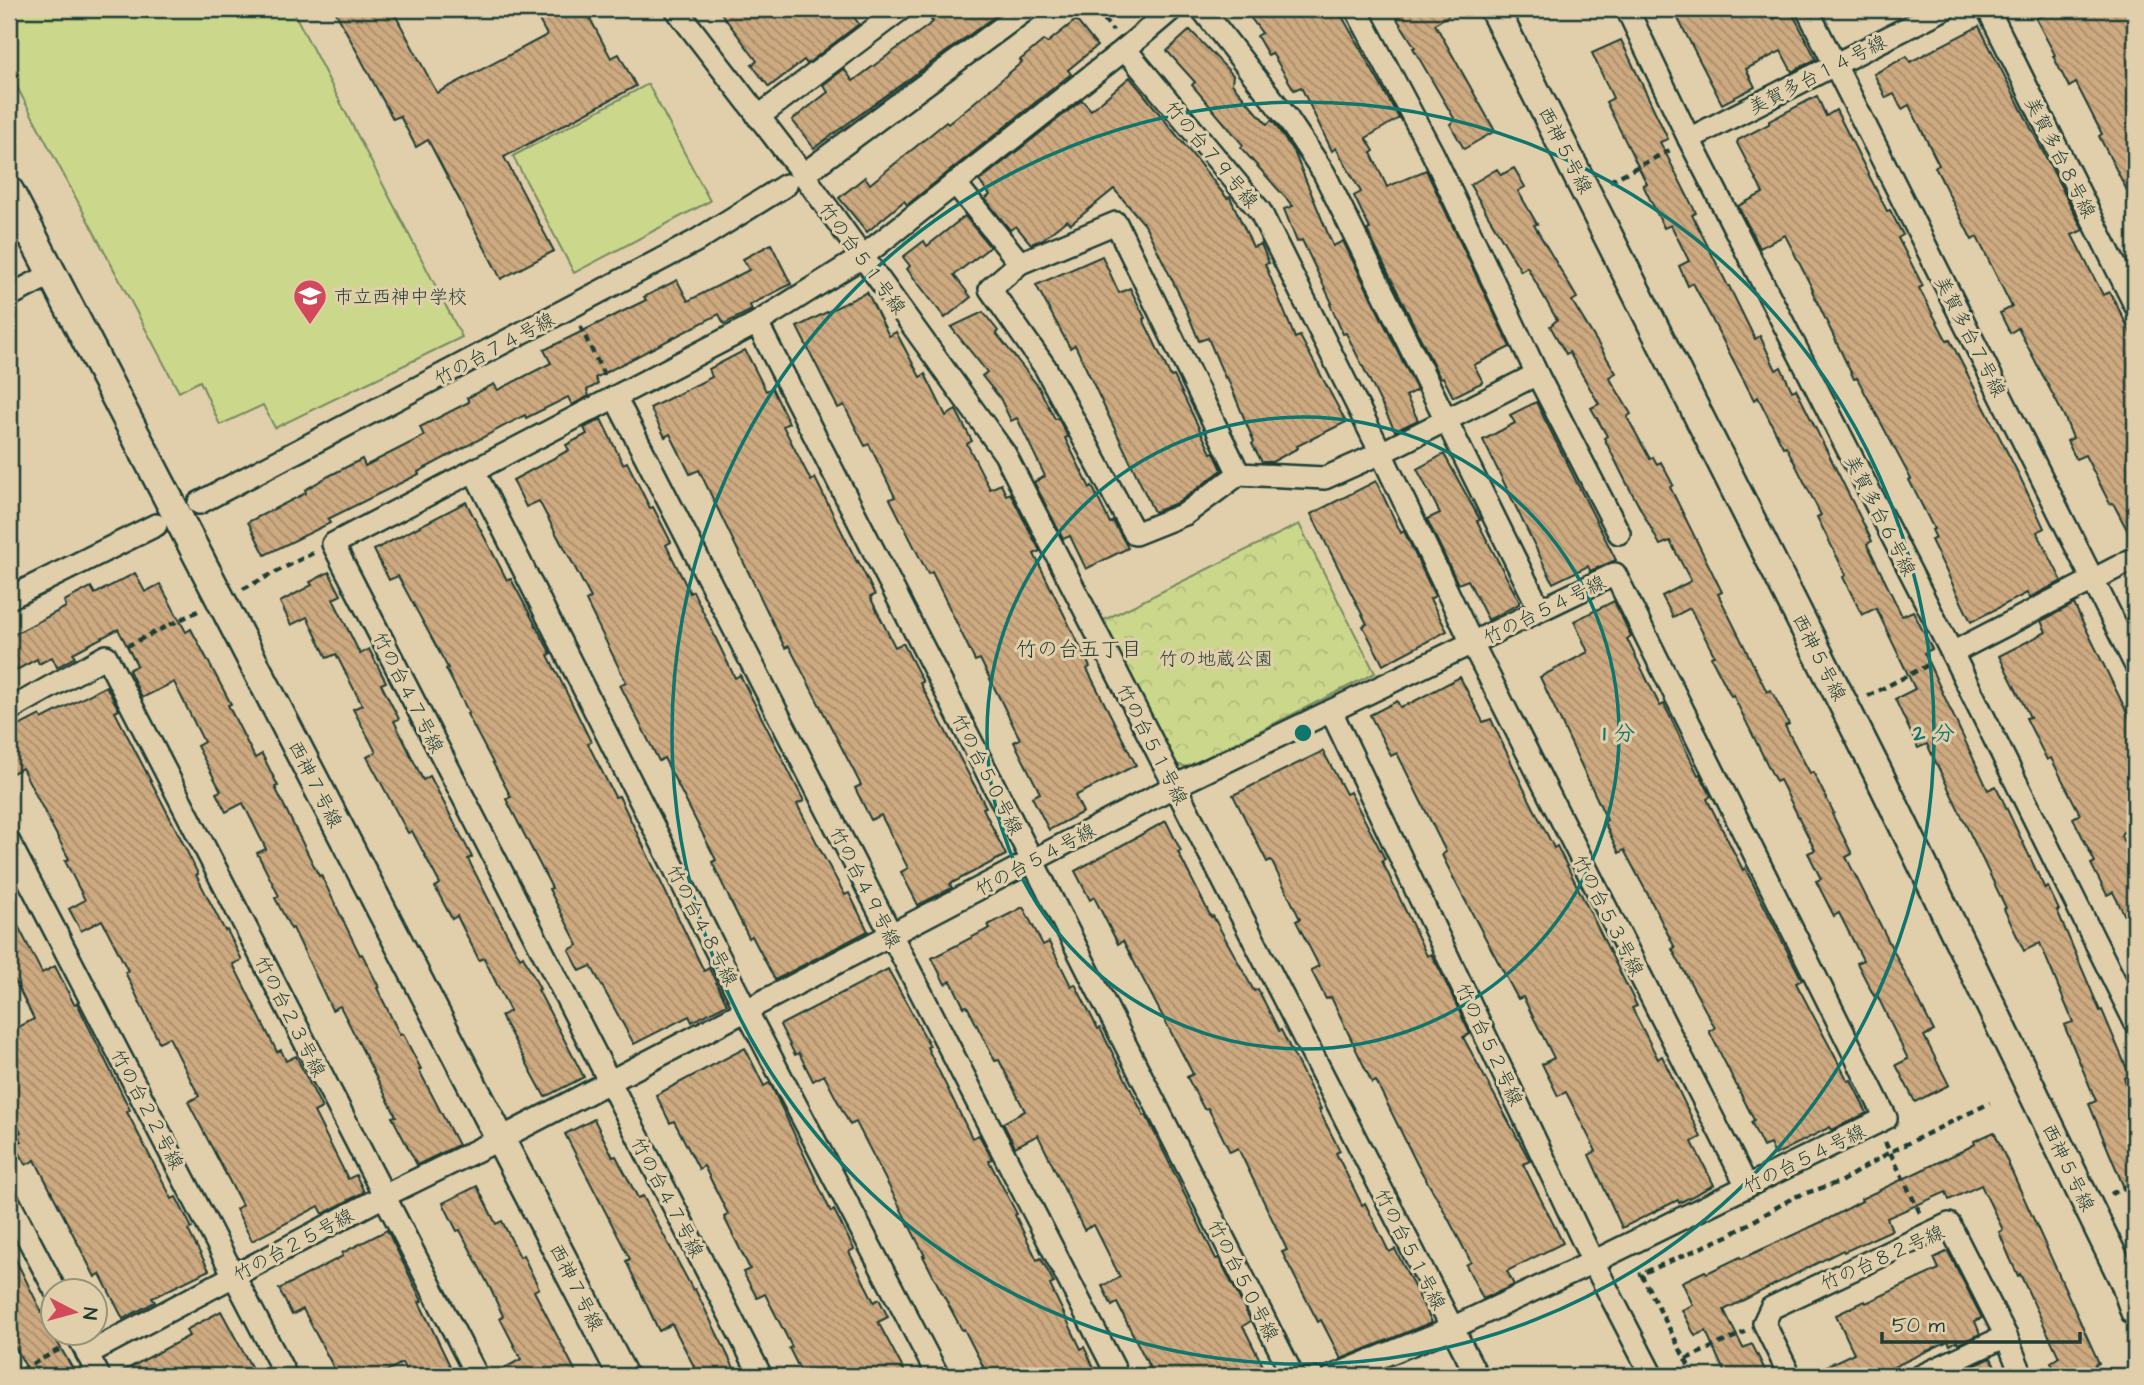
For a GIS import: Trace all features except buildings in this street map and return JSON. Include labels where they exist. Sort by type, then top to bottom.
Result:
[{"type":"street","name":"竹の台５１号線","points":[[677,9],[1005,454],[1478,1376]]},
{"type":"street","points":[[758,117],[872,17],[901,9]]},
{"type":"street","points":[[811,168],[1027,9]]},
{"type":"street","points":[[333,544],[757,323],[862,257],[1172,9]]},
{"type":"street","points":[[1202,9],[1287,118],[1324,173],[1540,610]]},
{"type":"street","points":[[1356,9],[1433,154],[1537,374],[1619,533]]},
{"type":"street","name":"西神５号線","points":[[1494,9],[1845,707],[2125,1282],[2135,1311]]},
{"type":"street","name":"美賀多台６号線","points":[[1627,9],[1689,139],[1954,652],[2135,1022]]},
{"type":"street","name":"美賀多台７号線","points":[[1808,9],[2135,664]]},
{"type":"street","name":"美賀多台１４号線","points":[[1689,139],[1944,9]]},
{"type":"street","name":"美賀多台８号線","points":[[1987,9],[2135,305]]},
{"type":"street","name":"竹の台７９号線","points":[[1125,49],[1260,211],[1472,643]]},
{"type":"street","points":[[955,183],[1020,263]]},
{"type":"street","name":"竹の台７４号線","points":[[199,503],[696,241],[786,185]]},
{"type":"street","name":"西神７号線","points":[[9,191],[623,1376]]},
{"type":"street","points":[[1239,474],[1116,223],[1020,263],[990,289],[1045,367],[1135,534],[1185,514],[1239,474],[1325,478],[1381,453],[1537,374]]},
{"type":"street","points":[[9,296],[52,274]]},
{"type":"street","name":"竹の台５０号線","points":[[757,323],[1293,1376]]},
{"type":"street","name":"竹の台４９号線","points":[[615,397],[1118,1376]]},
{"type":"street","name":"竹の台４８号線","points":[[474,471],[746,1010],[938,1376]]},
{"type":"street","points":[[9,598],[156,525]]},
{"type":"street","name":"竹の台４７号線","points":[[333,544],[761,1376]]},
{"type":"street","points":[[1954,652],[2135,558]]},
{"type":"street","name":"竹の台５４号線","points":[[500,1139],[1175,786],[1615,575],[1886,1118],[1452,1328],[1333,1376]]},
{"type":"street","name":"竹の台５３号線","points":[[1472,643],[1746,1186]]},
{"type":"street","points":[[9,710],[106,656]]},
{"type":"street","name":"竹の台２３号線","points":[[106,656],[477,1376]]},
{"type":"street","name":"竹の台５２号線","points":[[1331,711],[1593,1262],[1652,1376]]},
{"type":"street","name":"竹の台２２号線","points":[[9,842],[286,1376]]},
{"type":"street","name":"竹の台２５号線","points":[[108,1329],[235,1275],[384,1196],[500,1139]]},
{"type":"street","points":[[9,1202],[47,1276]]},
{"type":"street","name":"竹の台８２号線","points":[[1764,1323],[1771,1308],[1948,1224],[2006,1336],[2022,1376]]},
{"type":"street","points":[[1764,1323],[1790,1376]]},
{"type":"street","points":[[1921,1376],[2006,1336]]},
{"type":"street","points":[[84,1346],[99,1376]]},
{"type":"path","points":[[1587,193],[1689,139]]},
{"type":"path","points":[[571,307],[615,397]]},
{"type":"path","points":[[106,656],[333,544]]},
{"type":"path","points":[[1845,707],[1954,652]]},
{"type":"path","points":[[1694,1376],[1641,1274],[1730,1236],[1794,1197],[1840,1182],[1890,1152],[1990,1103]]},
{"type":"path","points":[[1875,1123],[1930,1232]]},
{"type":"path","points":[[1686,1359],[1764,1323]]},
{"type":"path","points":[[11,1376],[71,1346]]},
{"type":"green space","points":[[9,9],[292,9],[462,337],[275,428],[263,405],[220,425],[200,381],[179,392],[9,72]]},
{"type":"green space","points":[[648,84],[710,201],[574,273],[513,156]]},
{"type":"green space","name":"竹の地蔵公園","points":[[1299,524],[1375,673],[1187,767],[1175,764],[1100,622]]},
{"type":"place","name":"市立西神中学校","points":[[310,326]]},
{"type":"district","name":"竹の台五丁目","points":[[1079,649]]}]
